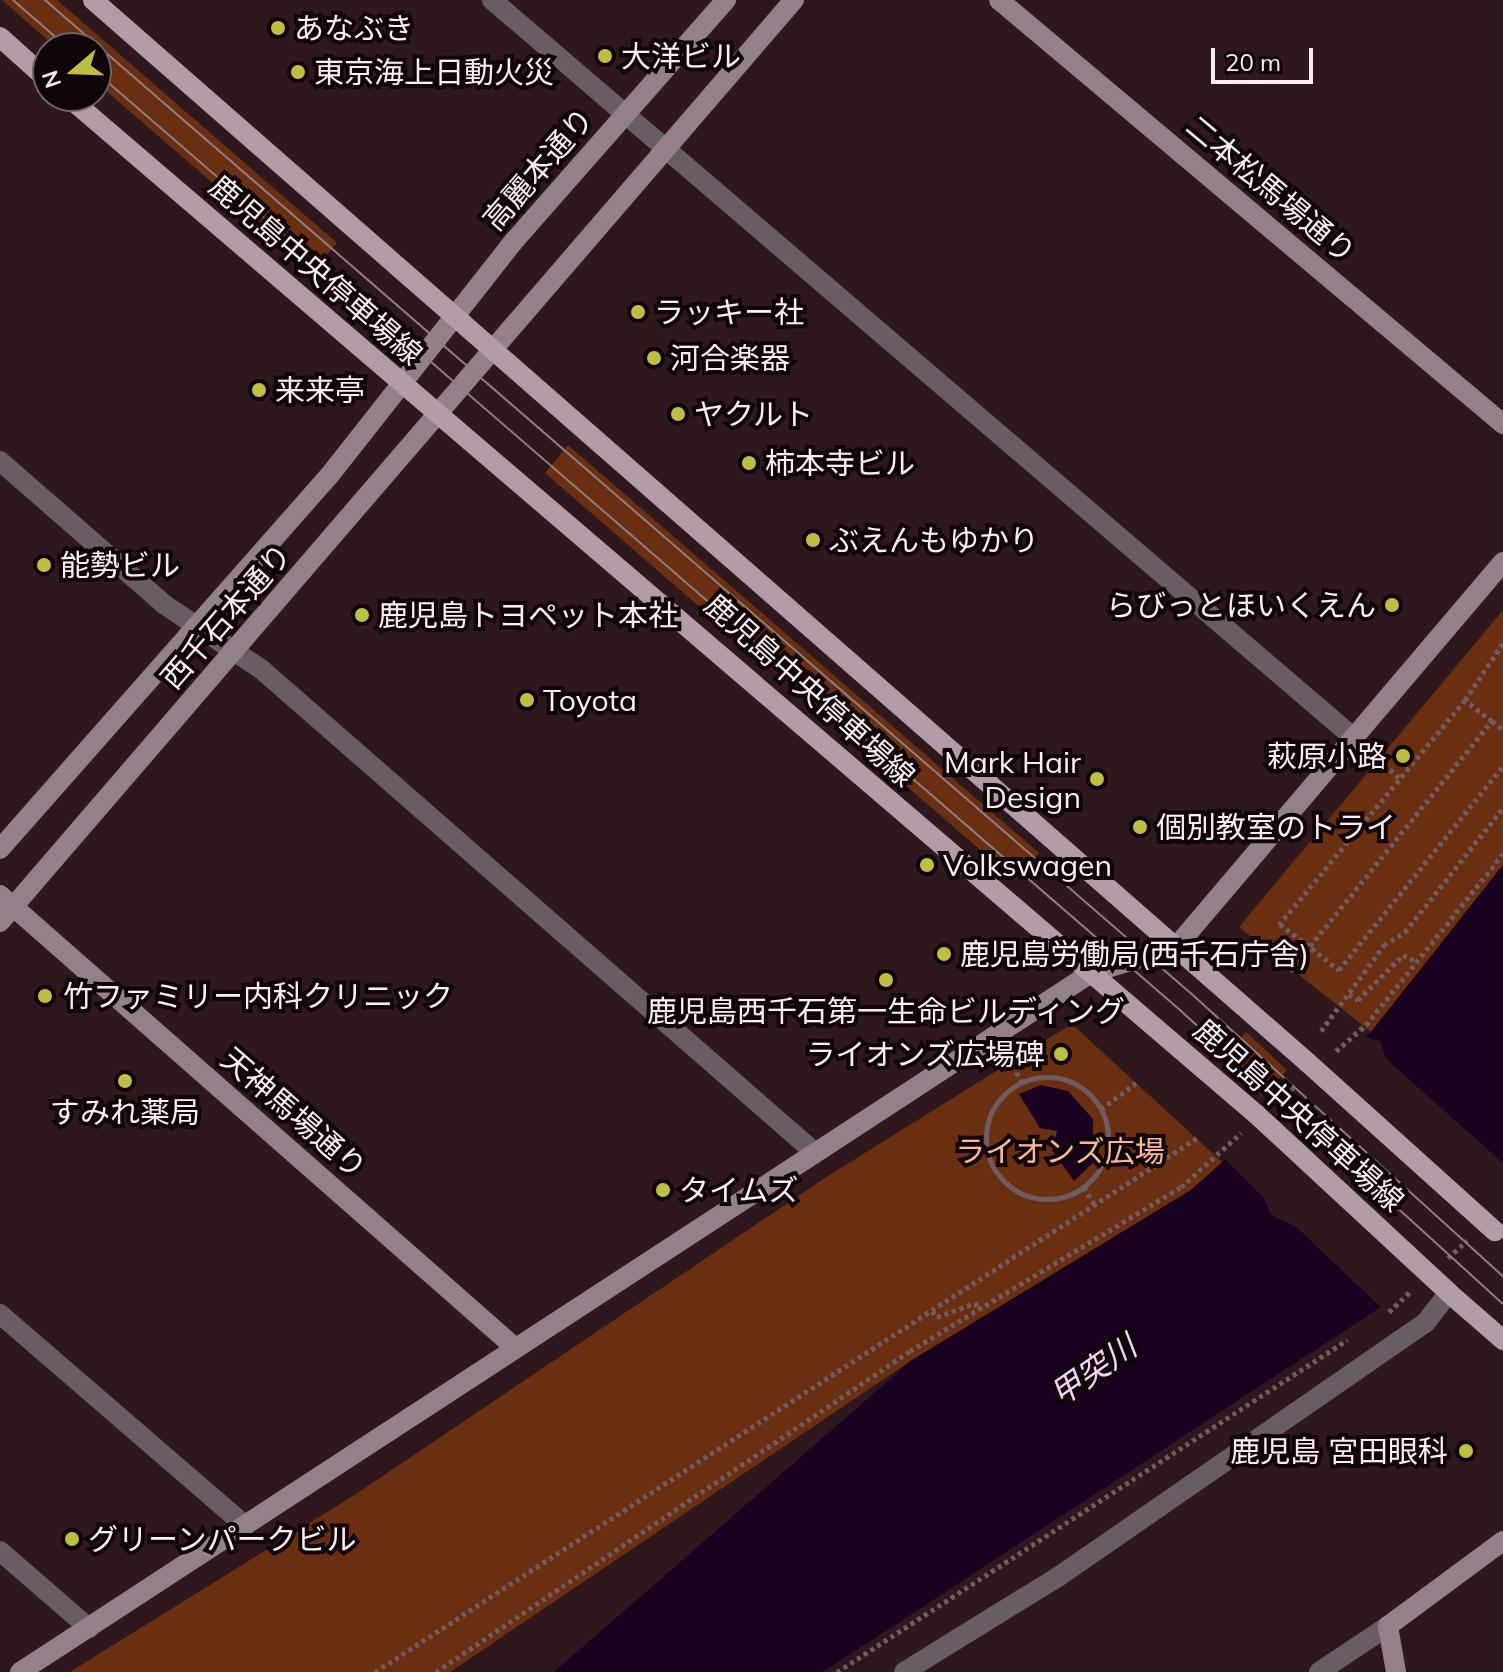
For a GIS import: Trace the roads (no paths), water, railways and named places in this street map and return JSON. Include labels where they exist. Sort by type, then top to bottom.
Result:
[{"type":"main road","name":"鹿児島中央停車場線","points":[[93,0],[496,348],[1176,947],[1307,1069],[1499,1235]]},
{"type":"main road","points":[[0,37],[32,66]]},
{"type":"main road","name":"鹿児島中央停車場線","points":[[86,112],[1258,1116],[1503,1340]]},
{"type":"street","points":[[492,0],[1354,738]]},
{"type":"street","name":"高麗本通り","points":[[401,384],[456,314],[726,0]]},
{"type":"street","points":[[496,348],[664,148],[794,0]]},
{"type":"street","name":"二本松馬場通り","points":[[999,0],[1503,424]]},
{"type":"street","name":"西千石本通り","points":[[4,908],[235,652],[496,348]]},
{"type":"street","name":"西千石本通り","points":[[0,849],[197,626],[401,384]]},
{"type":"street","points":[[0,461],[197,626],[235,652],[813,1151]]},
{"type":"street","points":[[20,1672],[512,1345],[1091,973],[1176,947],[1503,562]]},
{"type":"street","name":"天神馬場通り","points":[[4,908],[512,1345]]},
{"type":"street","points":[[904,1672],[1058,1577],[1426,1322],[1449,1293]]},
{"type":"street","points":[[0,1314],[242,1523]]},
{"type":"street","points":[[1319,1672],[1388,1626],[1503,1541]]},
{"type":"street","points":[[0,1551],[89,1628]]},
{"type":"street","points":[[1388,1626],[1396,1672]]},
{"type":"water","name":"甲突川","points":[[1503,865],[1503,1197],[1390,1301],[823,1672],[554,1672],[912,1360],[1191,1190],[1371,1032]]},
{"type":"water","points":[[1041,1085],[1068,1091],[1093,1119],[1093,1163],[1074,1181],[1052,1150],[1057,1131],[1040,1128],[1019,1094]]},
{"type":"tram line","points":[[13,0],[50,32]]},
{"type":"tram line","points":[[45,0],[1195,997],[1503,1276]]},
{"type":"tram line","points":[[112,86],[1181,1011],[1503,1304]]},
{"type":"place","name":"あなぶき","points":[[278,28]]},
{"type":"place","name":"大洋ビル","points":[[605,56]]},
{"type":"place","name":"東京海上日動火災","points":[[298,72]]},
{"type":"place","name":"ラッキー社","points":[[638,312]]},
{"type":"place","name":"河合楽器","points":[[654,358]]},
{"type":"place","name":"来来亭","points":[[259,390]]},
{"type":"place","name":"ヤクルト","points":[[678,414]]},
{"type":"place","name":"柿本寺ビル","points":[[749,463]]},
{"type":"place","name":"ぶえんもゆかり","points":[[813,540]]},
{"type":"place","name":"能勢ビル","points":[[44,565]]},
{"type":"place","name":"らびっとほいくえん","points":[[1392,605]]},
{"type":"place","name":"鹿児島トヨペット本社","points":[[362,615]]},
{"type":"place","name":"Toyota","points":[[527,700]]},
{"type":"place","name":"萩原小路","points":[[1403,756]]},
{"type":"place","name":"Mark Hair Design","points":[[1097,779]]},
{"type":"place","name":"個別教室のトライ","points":[[1140,827]]},
{"type":"place","name":"Volkswagen","points":[[927,865]]},
{"type":"place","name":"鹿児島労働局(西千石庁舎)","points":[[944,954]]},
{"type":"place","name":"鹿児島西千石第一生命ビルディング","points":[[886,980]]},
{"type":"place","name":"竹ファミリー内科クリニック","points":[[45,996]]},
{"type":"place","name":"ライオンズ広場碑","points":[[1061,1054]]},
{"type":"place","name":"すみれ薬局","points":[[125,1081]]},
{"type":"place","name":"タイムズ","points":[[663,1190]]},
{"type":"place","name":"鹿児島 宮田眼科","points":[[1466,1451]]},
{"type":"place","name":"グリーンパークビル","points":[[72,1539]]},
{"type":"park label","name":"ライオンズ広場","points":[[1060,1151]]}]
